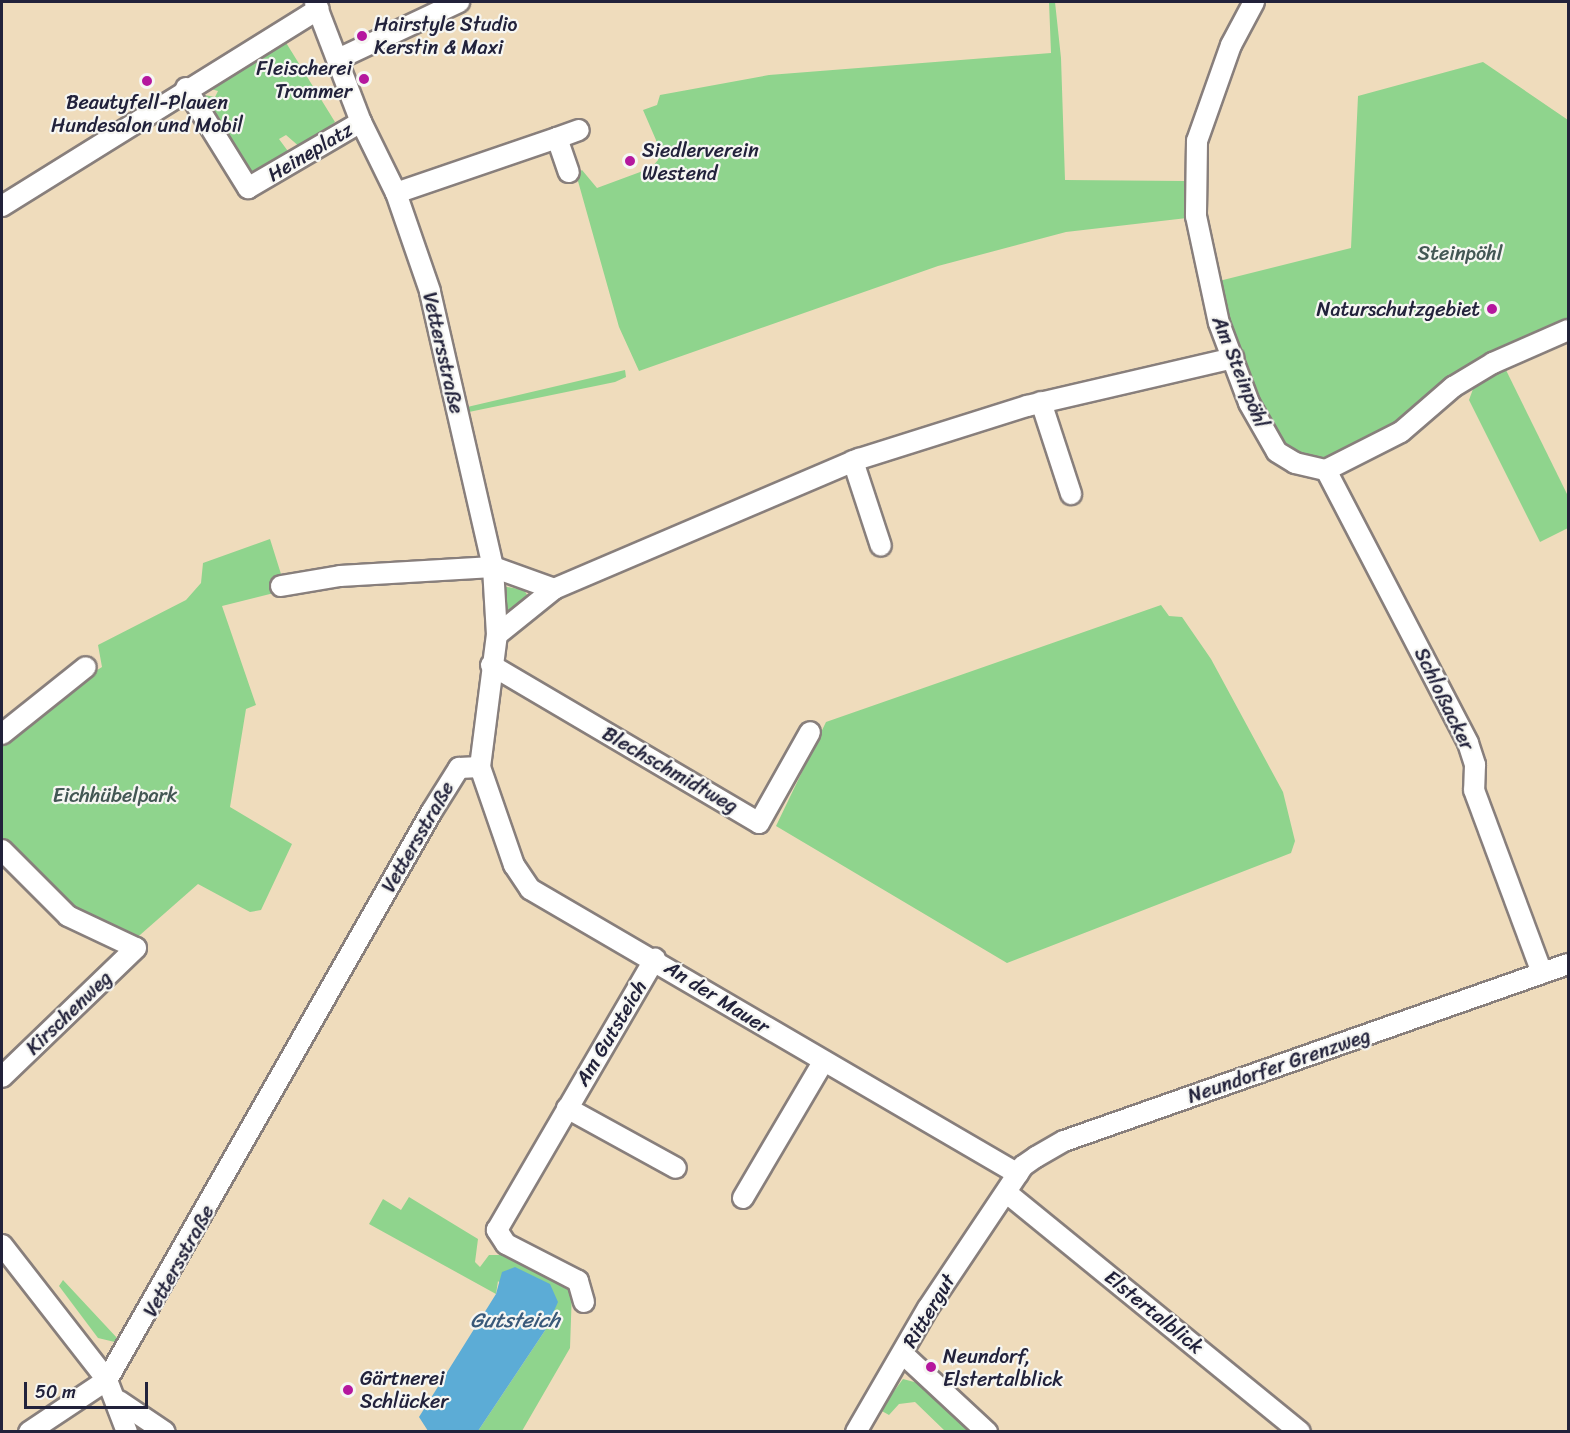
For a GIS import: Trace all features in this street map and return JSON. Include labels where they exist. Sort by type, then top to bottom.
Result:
[{"type":"street","points":[[338,59],[459,2]]},
{"type":"street","name":"Am Steinpöhl","points":[[1254,2],[1212,92],[1197,151],[1196,216],[1208,285],[1233,358],[1277,452],[1295,464],[1326,470]]},
{"type":"street","name":"Heineplatz","points":[[317,5],[360,122],[248,188],[186,88],[317,5]]},
{"type":"street","points":[[2,206],[186,88]]},
{"type":"street","name":"Vettersstraße","points":[[107,1380],[432,812],[459,768],[480,767],[491,665],[497,635],[493,567],[430,291],[396,193],[360,122]]},
{"type":"street","points":[[396,193],[579,130]]},
{"type":"street","points":[[557,138],[569,172]]},
{"type":"street","points":[[1326,470],[1401,432],[1453,387],[1493,363],[1569,330]]},
{"type":"street","points":[[497,635],[554,589],[853,461],[1041,402],[1233,358]]},
{"type":"street","points":[[1041,402],[1071,494]]},
{"type":"street","points":[[853,461],[881,546]]},
{"type":"street","name":"Schloßacker","points":[[1326,470],[1468,743],[1475,765],[1474,790],[1542,973]]},
{"type":"street","points":[[280,586],[340,576],[493,567],[554,589]]},
{"type":"street","name":"Blechschmidtweg","points":[[491,665],[759,823],[810,732]]},
{"type":"street","points":[[2,734],[86,667]]},
{"type":"street","name":"An der Mauer","points":[[480,767],[514,865],[530,889],[655,958],[823,1062],[1018,1174]]},
{"type":"street","name":"Kirschenweg","points":[[2,849],[68,916],[136,948],[2,1077]]},
{"type":"street","name":"Am Gutsteich","points":[[584,1302],[578,1281],[506,1244],[497,1230],[655,958]]},
{"type":"street","name":"Neundorfer Grenzweg","points":[[1007,1193],[1018,1174],[1064,1141],[1569,964]]},
{"type":"street","points":[[743,1198],[823,1062]]},
{"type":"street","name":"Am Gutsteich","points":[[567,1108],[675,1168]]},
{"type":"street","name":"Rittergut","points":[[856,1431],[928,1308],[1007,1193]]},
{"type":"street","name":"Elstertalblick","points":[[1007,1193],[1300,1431]]},
{"type":"street","points":[[2,1245],[107,1380],[119,1401],[127,1431]]},
{"type":"street","points":[[903,1354],[987,1431]]},
{"type":"street","points":[[29,1431],[107,1380]]},
{"type":"street","points":[[119,1401],[165,1431]]},
{"type":"green space","points":[[1049,2],[1055,2],[1061,58],[1065,180],[1185,181],[1187,218],[1066,232],[938,266],[639,371],[619,327],[576,174],[582,170],[597,188],[651,168],[658,160],[656,140],[643,110],[657,105],[660,95],[769,75],[1051,53]]},
{"type":"green space","points":[[285,41],[335,122],[301,148],[286,135],[279,139],[290,154],[250,177],[199,94],[215,97],[218,91],[204,87]]},
{"type":"green space","name":"Steinpöhl","points":[[1483,62],[1568,120],[1568,319],[1406,422],[1330,460],[1286,449],[1259,417],[1215,282],[1351,248],[1358,96]]},
{"type":"green space","points":[[1503,364],[1568,496],[1568,528],[1540,542],[1469,400],[1477,378]]},
{"type":"green space","points":[[625,370],[626,377],[615,382],[464,413],[463,408]]},
{"type":"green space","name":"Eichhübelpark","points":[[270,539],[286,590],[222,606],[256,705],[246,709],[230,807],[292,844],[261,910],[250,912],[198,884],[132,942],[81,915],[2,843],[2,746],[55,697],[102,667],[98,645],[186,600],[201,583],[203,563]]},
{"type":"green space","points":[[502,586],[524,590],[529,598],[504,618]]},
{"type":"green space","points":[[1161,605],[1169,616],[1182,617],[1211,659],[1283,792],[1295,841],[1291,853],[1007,963],[776,826],[826,722]]},
{"type":"green space","points":[[409,1197],[478,1239],[475,1262],[480,1267],[489,1255],[504,1255],[525,1260],[572,1290],[570,1348],[522,1431],[478,1431],[546,1329],[498,1281],[496,1294],[369,1224],[383,1199],[401,1210]]},
{"type":"green space","points":[[63,1280],[118,1339],[125,1334],[119,1343],[98,1338],[59,1286]]},
{"type":"green space","points":[[903,1379],[918,1383],[974,1431],[945,1431],[915,1402],[899,1404],[889,1415],[880,1410]]},
{"type":"water","name":"Gutsteich","points":[[515,1267],[550,1284],[558,1302],[546,1329],[478,1431],[428,1431],[419,1417],[496,1294],[502,1272]]},
{"type":"place","name":"Hairstyle Studio Kerstin & Maxi","points":[[362,36]]},
{"type":"place","name":"Fleischerei Trommer","points":[[364,79]]},
{"type":"place","name":"Beautyfell-Plauen Hundesalon und Mobil","points":[[147,81]]},
{"type":"place","name":"Siedlerverein Westend","points":[[630,161]]},
{"type":"place","name":"Naturschutzgebiet","points":[[1492,309]]},
{"type":"place","name":"Neundorf, Elstertalblick","points":[[931,1367]]},
{"type":"place","name":"Gärtnerei Schlücker","points":[[348,1390]]}]
